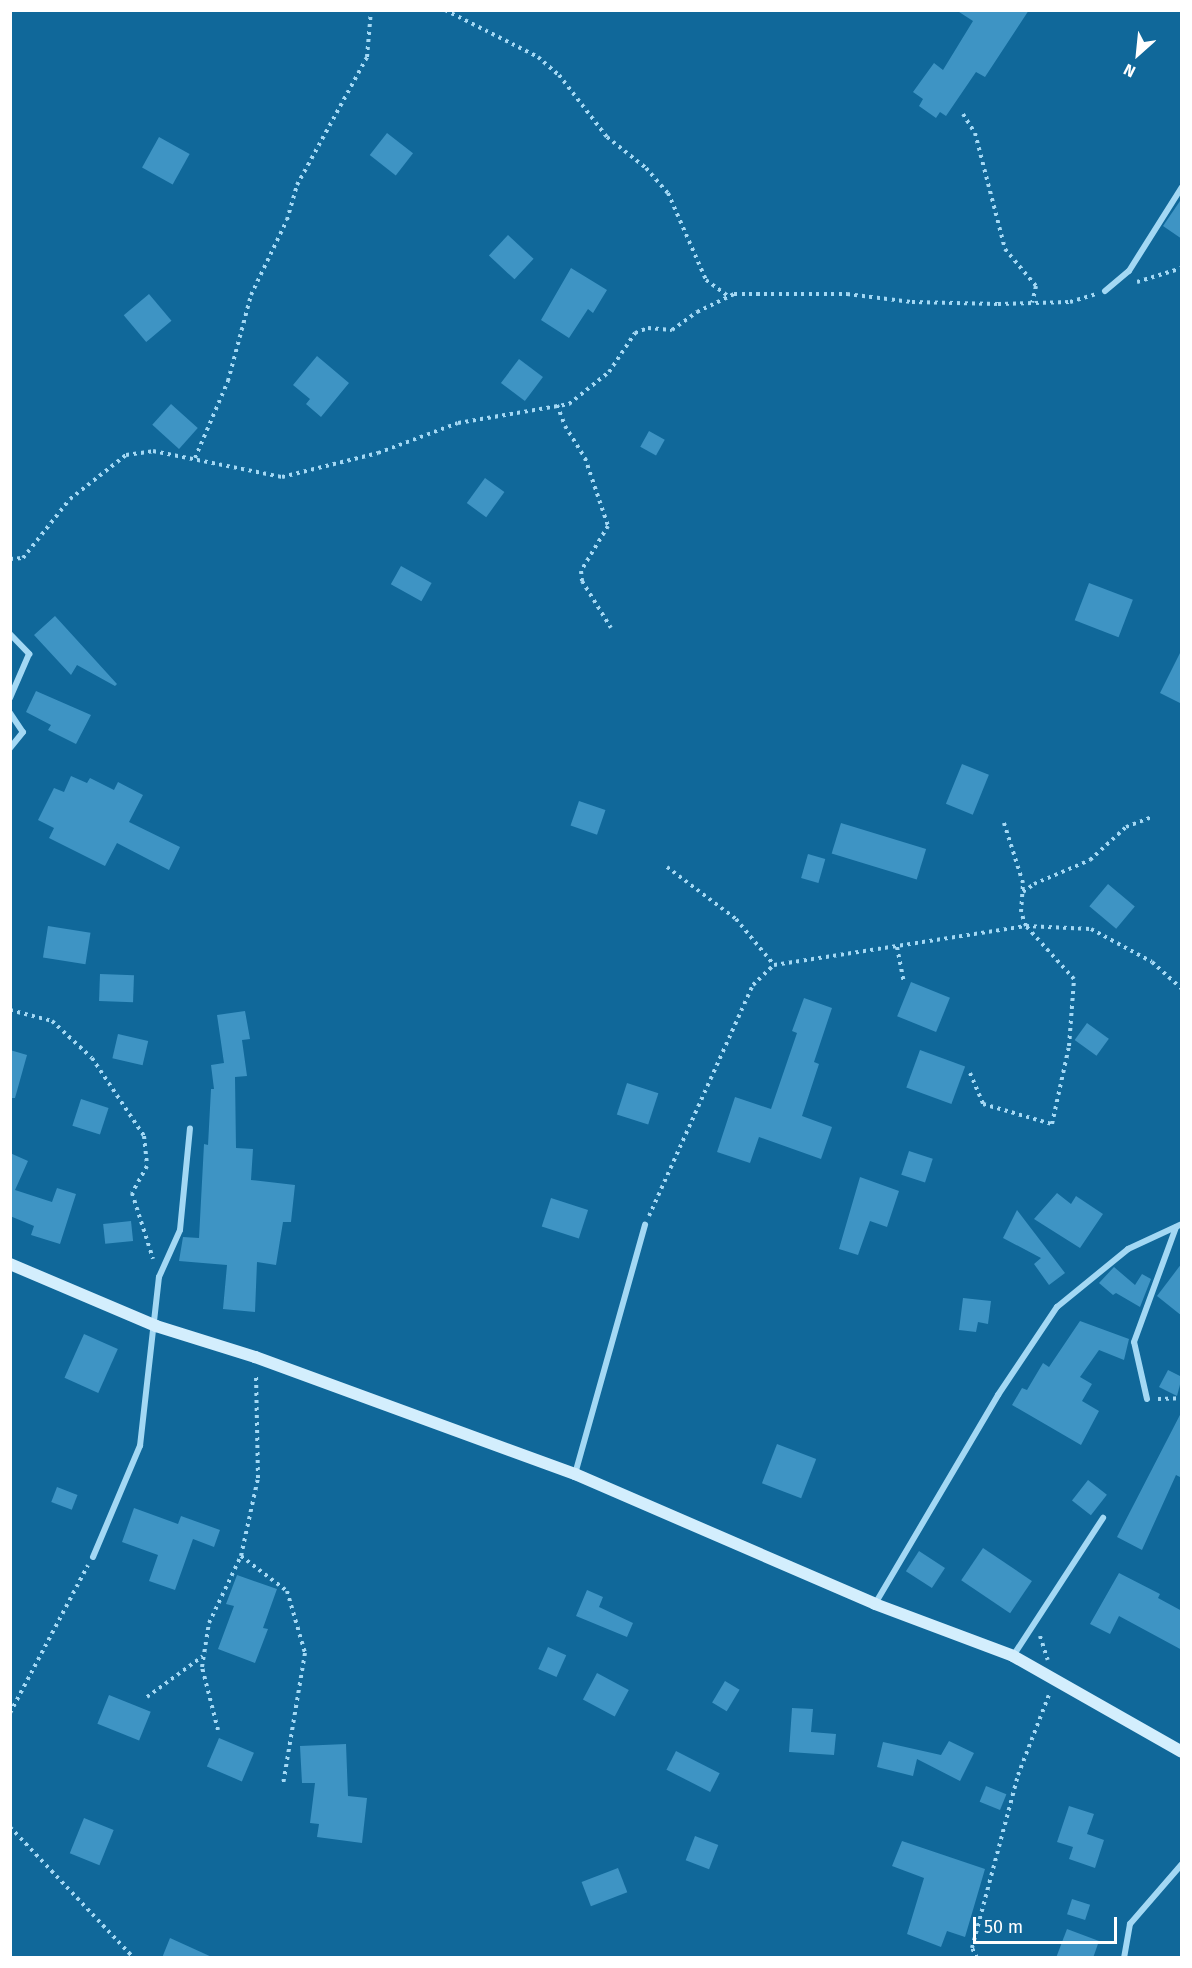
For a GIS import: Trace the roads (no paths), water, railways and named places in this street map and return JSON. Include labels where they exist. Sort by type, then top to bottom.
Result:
[{"type":"main road","points":[[10,1264],[156,1326],[255,1357],[575,1474],[875,1604],[1013,1656],[1182,1752]]},
{"type":"street","points":[[1106,291],[1130,271],[1182,187]]},
{"type":"street","points":[[10,634],[29,654],[10,698]]},
{"type":"street","points":[[10,713],[23,732],[10,748]]},
{"type":"street","points":[[93,1557],[140,1446],[156,1326],[159,1277],[180,1230],[190,1128]]},
{"type":"street","points":[[575,1474],[603,1363],[645,1225]]},
{"type":"street","points":[[1147,1399],[1134,1342],[1179,1226]]},
{"type":"street","points":[[875,1604],[998,1395],[1057,1307],[1128,1249],[1179,1226]]},
{"type":"street","points":[[1013,1656],[1103,1518]]},
{"type":"street","points":[[1124,1958],[1130,1924],[1182,1864]]}]
